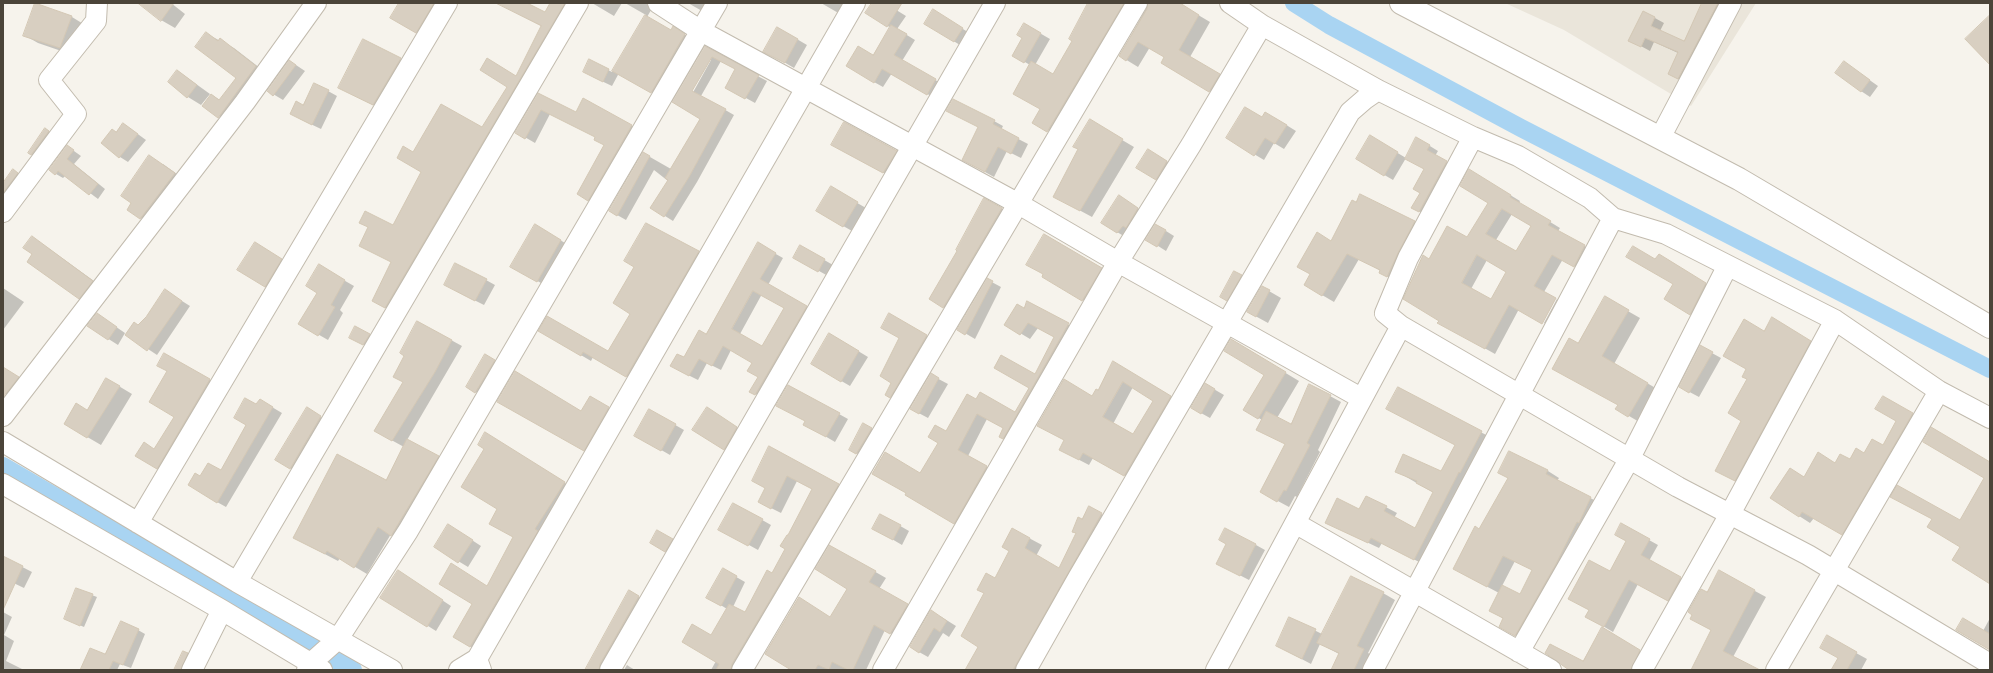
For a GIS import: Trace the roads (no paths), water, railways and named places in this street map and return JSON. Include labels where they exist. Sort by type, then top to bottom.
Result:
[{"type":"street","points":[[3,212],[76,114],[49,80],[96,21],[97,3]]},
{"type":"street","points":[[3,416],[245,102],[316,3]]},
{"type":"street","points":[[138,523],[447,3]]},
{"type":"street","points":[[237,582],[578,3]]},
{"type":"street","points":[[658,3],[701,31],[913,145],[1361,398]]},
{"type":"street","points":[[3,484],[222,610],[313,668],[338,639],[408,531],[717,3]]},
{"type":"street","points":[[459,670],[479,665],[855,3]]},
{"type":"street","points":[[610,670],[995,3]]},
{"type":"street","points":[[742,670],[1017,203],[1137,3]]},
{"type":"street","points":[[1230,3],[1262,25],[1378,90],[1473,137],[1518,156],[1590,198],[1613,218],[1666,234],[1727,267],[1835,320],[1939,392],[1990,418]]},
{"type":"street","points":[[1401,3],[1739,179],[1990,327]]},
{"type":"street","points":[[1660,138],[1731,3]]},
{"type":"street","points":[[883,670],[1118,262],[1191,145],[1262,25]]},
{"type":"street","points":[[1026,670],[1350,112],[1378,90]]},
{"type":"street","points":[[1473,137],[1408,258],[1385,313],[1401,326],[1630,458],[1834,571],[1990,664]]},
{"type":"street","points":[[1373,670],[1613,218]]},
{"type":"street","points":[[1520,652],[1630,458],[1727,267]]},
{"type":"street","points":[[1642,670],[1730,514],[1835,320]]},
{"type":"street","points":[[1216,670],[1401,326]]},
{"type":"street","points":[[1776,670],[1939,392]]},
{"type":"street","points":[[3,442],[237,582],[392,670]]},
{"type":"street","points":[[1295,523],[1551,670]]},
{"type":"street","points":[[192,670],[222,610]]},
{"type":"waterway","points":[[1294,3],[1329,25],[1521,128],[1990,369]]},
{"type":"waterway","points":[[3,466],[353,670]]}]
